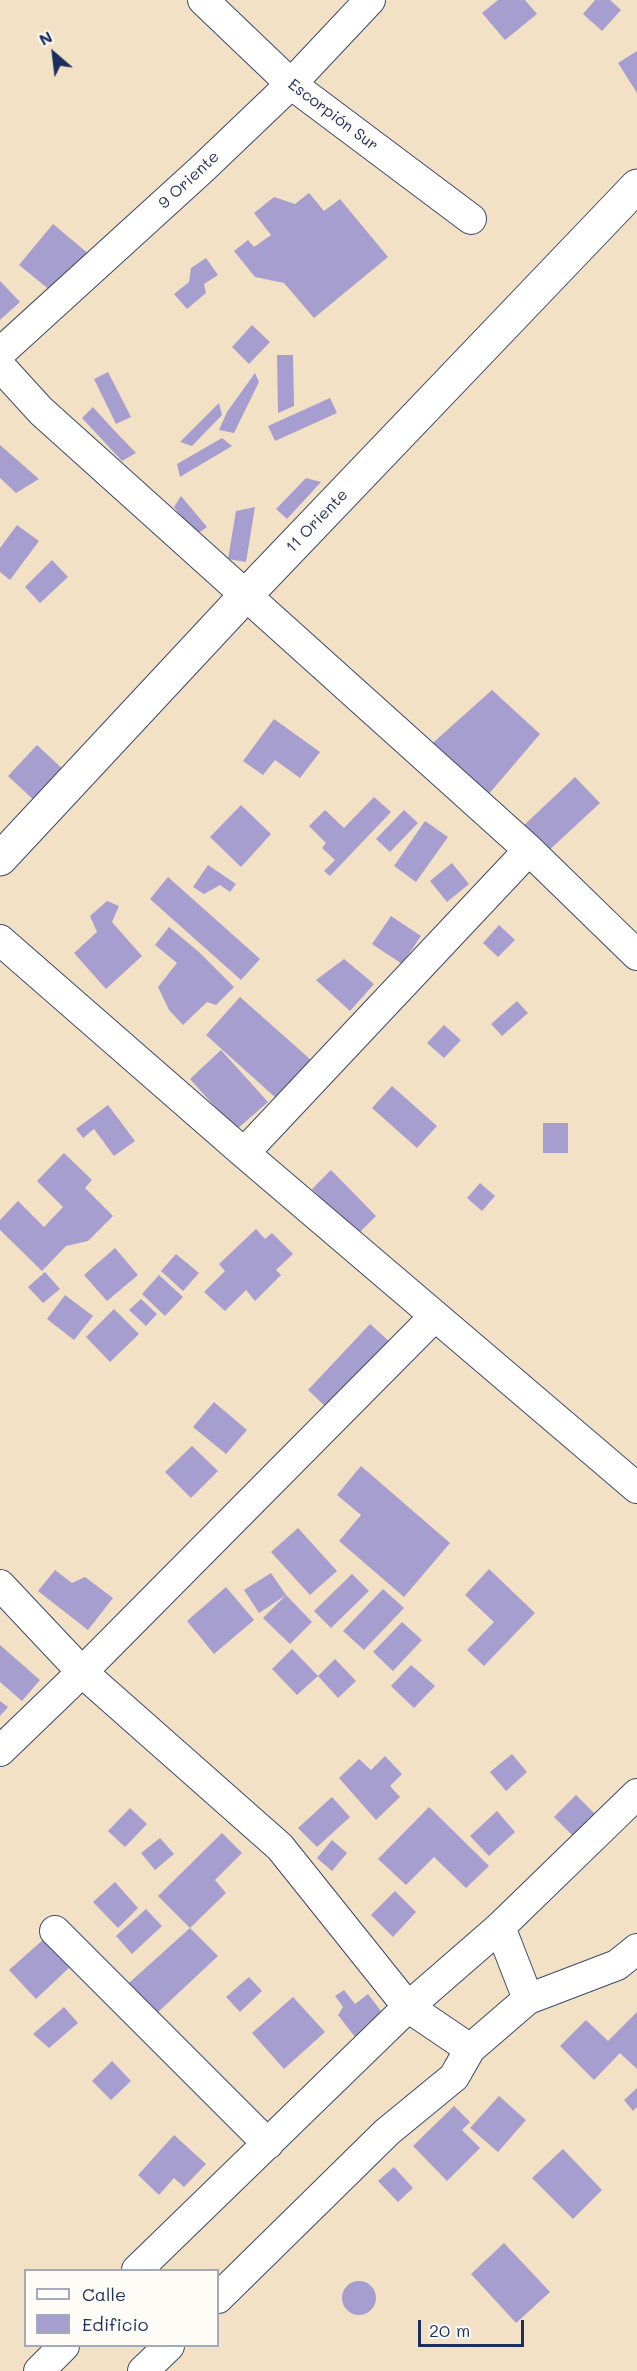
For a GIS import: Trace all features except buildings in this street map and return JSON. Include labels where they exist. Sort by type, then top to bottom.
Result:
[{"type":"street","name":"Escorpión Sur","points":[[203,0],[291,84],[471,219]]},
{"type":"street","name":"9 Oriente","points":[[0,353],[202,169],[291,84],[370,0]]},
{"type":"street","name":"11 Oriente","points":[[0,859],[246,595],[637,186]]},
{"type":"street","points":[[0,366],[41,411],[529,850],[637,955]]},
{"type":"street","points":[[244,1153],[529,850]]},
{"type":"street","points":[[0,940],[244,1153],[637,1488]]},
{"type":"street","points":[[0,1751],[82,1672],[435,1316]]},
{"type":"street","points":[[0,1586],[82,1672],[280,1846],[408,2007],[470,2049]]},
{"type":"street","points":[[139,2269],[408,2007],[500,1927],[637,1794]]},
{"type":"street","points":[[500,1927],[528,1999]]},
{"type":"street","points":[[55,1931],[268,2144]]},
{"type":"street","points":[[219,2297],[387,2132],[454,2077],[470,2049],[528,1999],[617,1965],[637,1949]]},
{"type":"street","points":[[39,2371],[63,2347]]},
{"type":"street","points":[[143,2371],[168,2347]]}]
